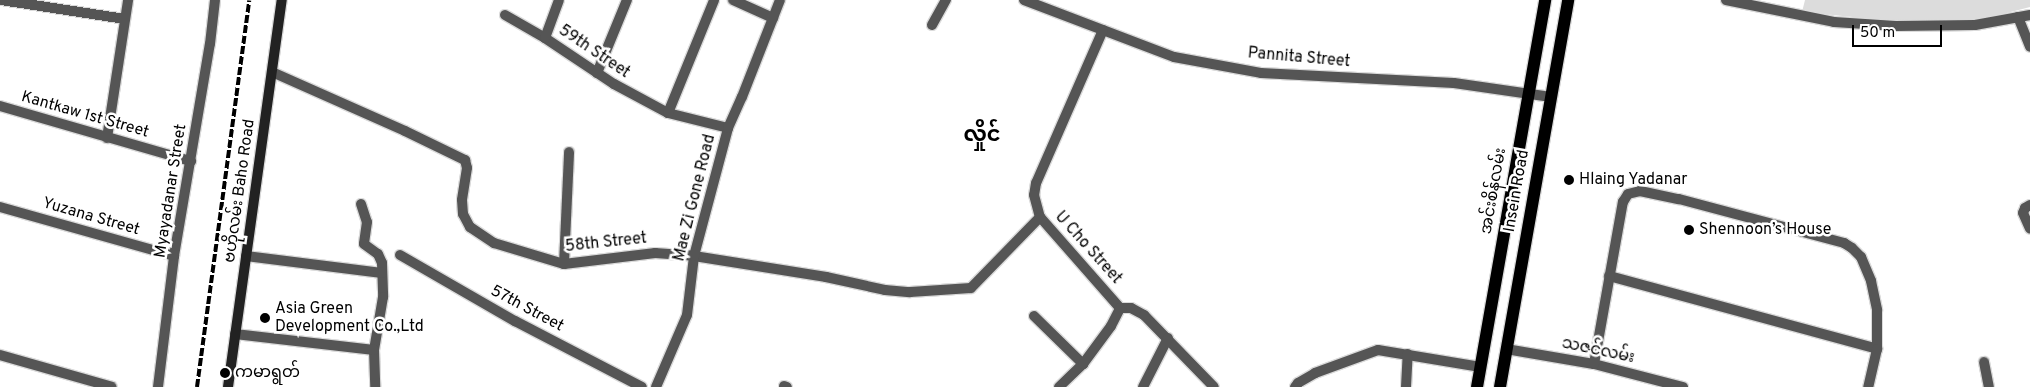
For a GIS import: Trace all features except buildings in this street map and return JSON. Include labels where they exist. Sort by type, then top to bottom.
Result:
[{"type":"main road","name":"ဗဟိုလမ်း Baho Road","points":[[228,387],[282,0]]},
{"type":"main road","name":"အင်းစိန်လမ်း","points":[[1477,387],[1545,0]]},
{"type":"main road","name":"Insein Road","points":[[1500,387],[1568,0]]},
{"type":"main road","points":[[1506,215],[1528,219]]},
{"type":"main road","points":[[1486,344],[1506,349]]},
{"type":"street","points":[[1,0],[125,19]]},
{"type":"street","points":[[107,138],[128,0]]},
{"type":"street","name":"Myayadanar Street","points":[[158,387],[174,256],[191,161],[215,0]]},
{"type":"street","points":[[545,38],[559,0]]},
{"type":"street","points":[[597,73],[627,0]]},
{"type":"street","points":[[668,113],[714,0]]},
{"type":"street","points":[[733,0],[773,18]]},
{"type":"street","name":"Mae Zi Gone Road","points":[[656,387],[687,315],[694,256],[728,128],[780,0]]},
{"type":"street","points":[[932,24],[946,0]]},
{"type":"street","name":"Pannita Street","points":[[1024,0],[1174,57],[1261,73],[1454,83],[1551,97]]},
{"type":"street","points":[[1726,0],[1834,22],[1896,26],[1975,25],[2030,15]]},
{"type":"street","name":"59th Street","points":[[505,15],[545,38],[597,73],[668,113],[728,128]]},
{"type":"street","points":[[2018,17],[2030,47]]},
{"type":"street","name":"U Cho Street","points":[[1059,387],[1084,364],[1111,326],[1120,308],[1040,217],[1034,195],[1036,183],[1103,30]]},
{"type":"street","name":"58th Street","points":[[272,72],[465,160],[466,168],[462,200],[463,214],[470,227],[494,243],[564,264],[640,253],[694,256],[826,277],[885,290],[910,292],[971,288],[1040,217]]},
{"type":"street","name":"Kantkaw 1st Street","points":[[0,106],[191,161]]},
{"type":"street","points":[[564,264],[568,152]]},
{"type":"street","points":[[1594,364],[1623,202],[1628,194],[1640,191],[1679,199],[1844,243],[1861,257],[1871,281],[1877,310],[1877,349],[1868,387]]},
{"type":"street","points":[[361,204],[367,222],[364,244],[378,254],[382,263],[383,297],[374,350],[375,387]]},
{"type":"street","points":[[2030,204],[2023,213],[2030,230]]},
{"type":"street","name":"Yuzana Street","points":[[0,207],[174,256]]},
{"type":"street","points":[[246,256],[382,273]]},
{"type":"street","name":"57th Street","points":[[400,256],[516,321],[642,387]]},
{"type":"street","points":[[1609,276],[1877,349]]},
{"type":"street","points":[[1120,308],[1131,308],[1144,314],[1214,387]]},
{"type":"street","points":[[1034,316],[1084,364]]},
{"type":"street","points":[[235,334],[374,350]]},
{"type":"street","points":[[1143,387],[1168,338]]},
{"type":"street","name":"သဇင်လမ်း","points":[[1506,349],[1594,364],[1683,387]]},
{"type":"street","points":[[1295,387],[1298,383],[1315,373],[1378,350],[1480,367]]},
{"type":"street","points":[[1406,387],[1408,354]]},
{"type":"street","points":[[0,355],[112,387]]},
{"type":"street","points":[[1984,362],[1989,387]]},
{"type":"shaded area","points":[[1805,0],[2030,0],[2030,7],[1976,21],[1883,20],[1802,12]]},
{"type":"railway","points":[[197,387],[249,0]]},
{"type":"place","name":"Hlaing Yadanar","points":[[1569,180]]},
{"type":"place","name":"Shennoon’s House","points":[[1689,230]]},
{"type":"place","name":"Asia Green Development Co.,Ltd","points":[[265,318]]},
{"type":"place","name":"ကမာရွတ်","points":[[225,373]]},
{"type":"district","name":"လှိုင်","points":[[982,136]]}]
